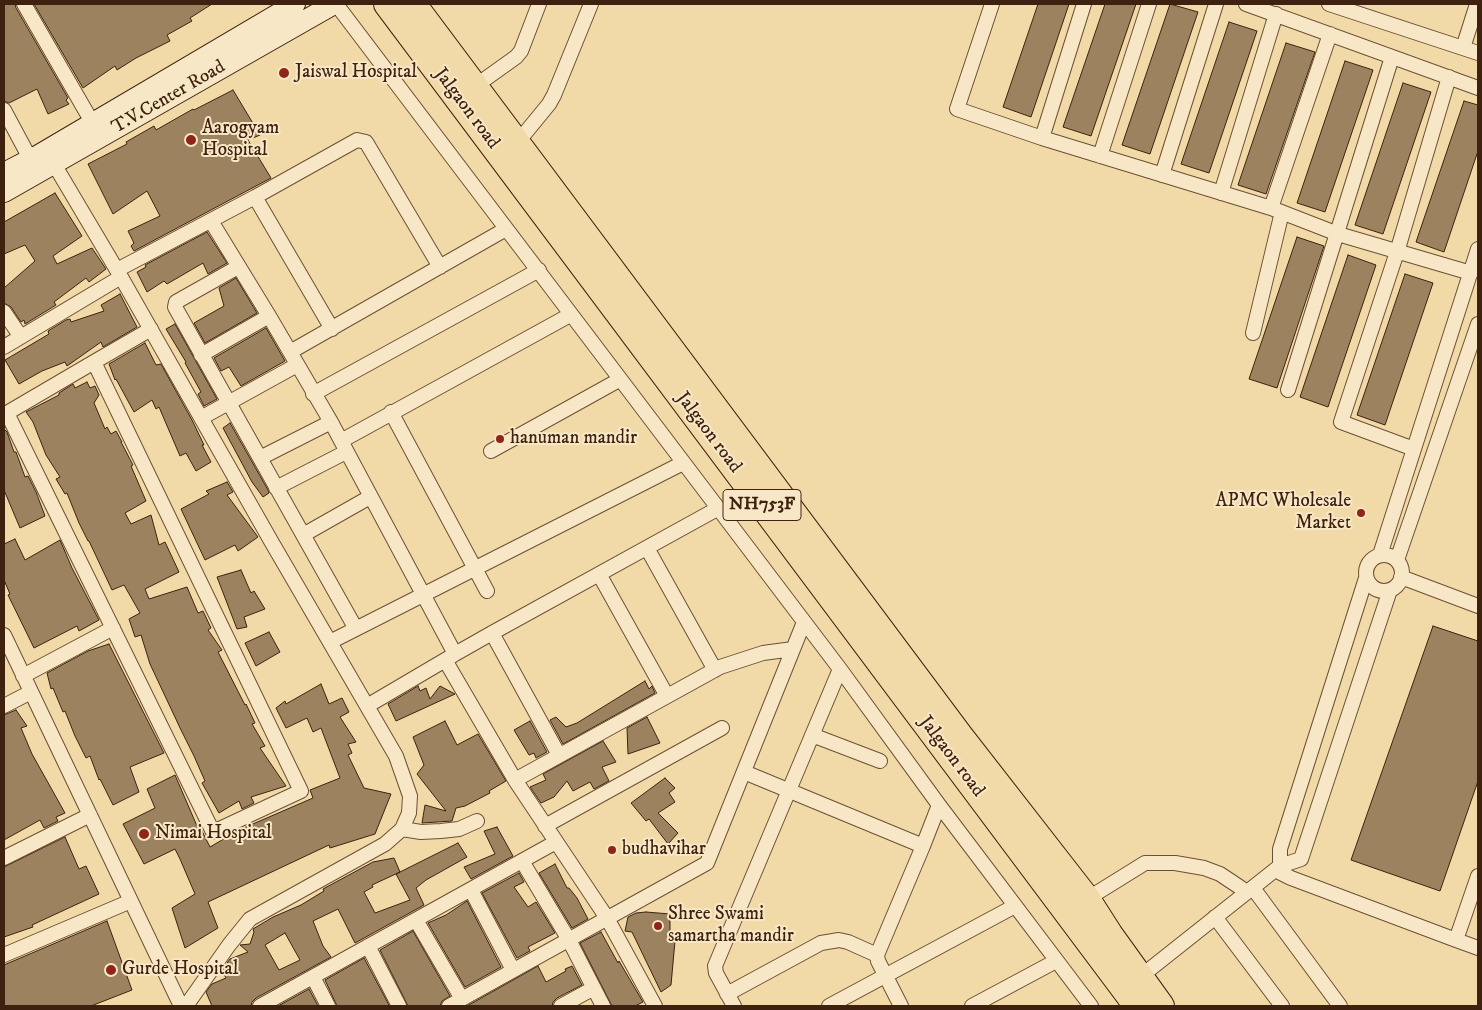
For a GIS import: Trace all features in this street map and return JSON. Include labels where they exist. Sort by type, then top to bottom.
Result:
[{"type":"highway","name":"Jalgaon road","points":[[387,4],[1137,1006]]},
{"type":"highway","name":"Jalgaon road","points":[[413,4],[960,736],[1087,900],[1161,1006]]},
{"type":"street","points":[[24,4],[92,122]]},
{"type":"street","name":"T.V.Center Road","points":[[4,192],[92,122],[295,4]]},
{"type":"street","points":[[335,4],[539,270],[570,315],[840,669],[1088,1005]]},
{"type":"street","name":"T.V.Center Road","points":[[4,174],[41,162],[335,4]]},
{"type":"street","points":[[474,87],[516,57],[521,51],[539,4]]},
{"type":"street","points":[[517,143],[550,104],[591,4]]},
{"type":"street","points":[[992,4],[957,109],[1042,138],[1277,210],[1338,234],[1471,273]]},
{"type":"street","points":[[1042,138],[1084,4]]},
{"type":"street","points":[[1100,156],[1149,4]]},
{"type":"street","points":[[1162,175],[1216,4]]},
{"type":"street","points":[[1246,4],[1478,88]]},
{"type":"street","points":[[1329,4],[1369,10],[1478,53]]},
{"type":"street","points":[[1463,48],[1477,4]]},
{"type":"street","points":[[1221,193],[1276,14]]},
{"type":"street","points":[[1253,334],[1277,210],[1330,34]]},
{"type":"street","points":[[1288,390],[1392,57]]},
{"type":"street","points":[[1414,449],[1341,422],[1398,252],[1449,77]]},
{"type":"street","points":[[4,110],[119,273],[396,756],[410,796],[410,814],[402,829],[385,844],[250,919],[229,945],[186,1006]]},
{"type":"street","points":[[4,347],[119,273],[356,140],[366,142],[440,267]]},
{"type":"street","points":[[255,198],[332,328]]},
{"type":"street","points":[[210,221],[269,316],[330,422],[424,596],[450,657],[515,780],[607,918],[655,1006]]},
{"type":"street","points":[[290,352],[506,229]]},
{"type":"street","points":[[1380,555],[1478,249]]},
{"type":"street","points":[[238,267],[174,304],[356,629]]},
{"type":"street","points":[[313,394],[539,270]]},
{"type":"street","points":[[4,312],[21,336]]},
{"type":"street","points":[[276,488],[343,446],[390,412],[570,315]]},
{"type":"street","points":[[201,355],[269,316]]},
{"type":"street","points":[[1397,560],[1478,324]]},
{"type":"street","points":[[94,362],[301,791],[213,832],[7,413],[94,362],[151,330]]},
{"type":"street","points":[[201,418],[297,365]]},
{"type":"street","points":[[491,451],[620,380]]},
{"type":"street","points":[[390,412],[487,591]]},
{"type":"street","points":[[260,458],[330,422]]},
{"type":"street","points":[[330,642],[683,463]]},
{"type":"street","points":[[302,535],[370,496]]},
{"type":"street","points":[[367,706],[492,632],[718,509]]},
{"type":"street","points":[[647,548],[715,670]]},
{"type":"street","points":[[1380,555],[1397,560],[1402,571],[1402,577],[1395,588],[1390,590],[1378,590],[1368,583],[1366,578],[1365,572],[1370,561],[1380,555]]},
{"type":"street","points":[[599,574],[667,696]]},
{"type":"street","points":[[1402,577],[1478,606]]},
{"type":"street","points":[[1277,868],[1280,849],[1366,578]]},
{"type":"street","points":[[1140,976],[1277,868],[1302,859],[1390,590]]},
{"type":"street","points":[[449,1006],[707,863],[804,622]]},
{"type":"street","points":[[23,676],[113,628]]},
{"type":"street","points":[[492,632],[560,756]]},
{"type":"street","points":[[4,636],[181,1006]]},
{"type":"street","points":[[515,780],[715,670],[763,653],[793,650]]},
{"type":"street","points":[[734,1006],[716,972],[716,966],[840,669]]},
{"type":"street","points":[[4,706],[31,692]]},
{"type":"street","points":[[546,826],[722,728]]},
{"type":"street","points":[[812,736],[880,761]]},
{"type":"street","points":[[744,772],[924,846]]},
{"type":"street","points":[[901,1006],[878,961],[877,955],[924,846],[939,804]]},
{"type":"street","points":[[4,858],[90,815]]},
{"type":"street","points":[[402,829],[421,832],[442,831],[459,829],[477,821]]},
{"type":"street","points":[[263,1006],[556,842]]},
{"type":"street","points":[[522,861],[569,940],[602,1006]]},
{"type":"street","points":[[1087,900],[1145,863],[1175,863],[1204,868],[1220,874],[1250,890],[1340,1006]]},
{"type":"street","points":[[1277,868],[1291,878],[1478,948]]},
{"type":"street","points":[[1456,940],[1478,876]]},
{"type":"street","points":[[471,890],[514,970]]},
{"type":"street","points":[[4,955],[130,901]]},
{"type":"street","points":[[829,1006],[1016,906]]},
{"type":"street","points":[[1215,917],[1282,1006]]},
{"type":"street","points":[[416,920],[462,999]]},
{"type":"street","points":[[727,994],[821,943],[839,940],[877,955]]},
{"type":"street","points":[[368,946],[399,1006]]},
{"type":"street","points":[[972,1006],[1056,960]]},
{"type":"street","points":[[312,977],[328,1006]]},
{"type":"street","points":[[561,1006],[594,988]]},
{"type":"building","points":[[4,4],[15,4],[68,98],[66,100],[69,104],[48,114],[37,89],[9,103],[4,101]]},
{"type":"building","points":[[34,4],[212,4],[190,18],[192,21],[167,35],[170,41],[117,70],[115,66],[83,88]]},
{"type":"building","points":[[1038,4],[1069,4],[1031,117],[1003,107]]},
{"type":"building","points":[[1105,4],[1136,4],[1091,136],[1063,127]]},
{"type":"building","points":[[1170,4],[1198,12],[1150,154],[1122,145]]},
{"type":"building","points":[[1229,22],[1257,31],[1209,173],[1181,164]]},
{"type":"building","points":[[1286,43],[1315,52],[1266,194],[1238,185]]},
{"type":"building","points":[[1345,61],[1373,70],[1325,212],[1297,203]]},
{"type":"building","points":[[1403,83],[1431,92],[1383,234],[1355,225]]},
{"type":"building","points":[[233,90],[260,135],[248,140],[271,178],[134,251],[131,246],[134,243],[128,231],[160,216],[147,191],[113,214],[88,164],[127,144],[126,142],[154,126],[156,130],[193,109]]},
{"type":"building","points":[[1464,101],[1478,105],[1478,151],[1444,252],[1416,242]]},
{"type":"building","points":[[55,193],[82,236],[53,256],[57,264],[92,248],[106,269],[89,282],[86,278],[54,302],[56,305],[25,324],[24,320],[21,322],[11,307],[4,303],[4,288],[35,261],[25,245],[4,254],[4,222]]},
{"type":"building","points":[[207,232],[227,263],[208,274],[203,263],[167,284],[164,281],[147,292],[137,272],[146,267],[145,265]]},
{"type":"building","points":[[1297,237],[1324,246],[1277,388],[1249,379]]},
{"type":"building","points":[[1348,255],[1376,265],[1328,407],[1300,397]]},
{"type":"building","points":[[1405,274],[1433,283],[1385,425],[1357,415]]},
{"type":"building","points":[[236,278],[257,313],[205,343],[194,323],[224,306],[219,288]]},
{"type":"building","points":[[120,294],[137,327],[103,347],[101,342],[67,366],[65,362],[42,371],[19,384],[5,360],[49,334],[48,331],[66,320],[70,319],[71,322],[104,311],[101,305]]},
{"type":"building","points":[[175,324],[217,399],[204,406],[198,394],[201,392],[166,329]]},
{"type":"building","points":[[266,328],[285,361],[241,386],[229,367],[221,371],[214,358]]},
{"type":"building","points":[[145,343],[156,365],[161,364],[192,420],[211,462],[196,471],[186,453],[180,456],[159,407],[156,409],[152,400],[134,412],[115,380],[109,364]]},
{"type":"building","points":[[87,382],[90,388],[95,386],[99,395],[94,403],[105,429],[107,427],[111,434],[116,431],[133,465],[131,466],[146,501],[125,513],[131,524],[151,515],[159,545],[165,542],[179,572],[145,589],[149,599],[187,587],[198,613],[203,611],[211,628],[208,630],[222,650],[218,652],[255,723],[252,724],[265,746],[260,748],[286,786],[251,797],[254,803],[242,809],[239,801],[219,813],[202,783],[205,781],[150,664],[141,635],[135,637],[129,619],[140,613],[124,585],[112,590],[79,523],[67,493],[65,494],[56,479],[60,477],[46,455],[33,422],[26,412],[59,395],[59,393],[73,384],[75,388]]},
{"type":"building","points":[[230,423],[268,490],[269,493],[263,497],[252,482],[223,428]]},
{"type":"building","points":[[4,429],[7,432],[14,452],[16,452],[25,477],[28,476],[36,492],[45,516],[20,528],[4,490]]},
{"type":"building","points":[[227,482],[233,492],[227,495],[258,537],[238,551],[235,545],[205,560],[181,509],[209,494],[206,491]]},
{"type":"building","points":[[15,539],[25,560],[60,540],[99,620],[79,631],[77,626],[34,648],[8,595],[10,594],[4,580],[4,544]]},
{"type":"building","points":[[241,570],[251,593],[254,591],[265,609],[244,617],[247,627],[237,629],[217,577]]},
{"type":"building","points":[[1433,626],[1478,641],[1478,781],[1440,891],[1351,860]]},
{"type":"building","points":[[269,632],[280,652],[256,666],[245,643]]},
{"type":"building","points":[[109,644],[164,753],[130,767],[139,792],[113,805],[99,780],[90,756],[86,758],[65,711],[63,712],[53,688],[51,689],[47,673],[88,651]]},
{"type":"building","points":[[645,681],[649,689],[652,686],[655,693],[563,744],[550,720],[556,717],[566,727],[577,723]]},
{"type":"building","points":[[321,684],[329,704],[342,698],[349,712],[340,717],[356,742],[348,744],[352,753],[348,755],[364,788],[391,794],[375,834],[330,848],[329,845],[208,902],[218,928],[185,948],[172,908],[195,894],[175,849],[144,864],[123,824],[155,808],[147,789],[175,775],[197,826],[199,825],[210,847],[239,830],[313,798],[310,790],[340,778],[321,728],[313,732],[307,718],[286,728],[276,708],[285,701],[286,704]]},
{"type":"building","points":[[418,686],[420,691],[426,688],[430,699],[440,686],[455,694],[396,721],[388,704]]},
{"type":"building","points":[[16,710],[27,726],[21,728],[32,754],[65,813],[56,817],[58,821],[44,828],[40,820],[4,840],[4,715]]},
{"type":"building","points":[[647,717],[660,743],[628,754],[627,728]]},
{"type":"building","points":[[445,721],[457,745],[478,734],[506,781],[489,791],[490,793],[465,806],[456,808],[452,821],[422,823],[425,805],[446,811],[417,774],[424,765],[413,737]]},
{"type":"building","points":[[530,721],[547,752],[536,758],[534,753],[529,755],[514,730]]},
{"type":"building","points":[[603,741],[616,762],[602,767],[609,781],[594,789],[590,782],[573,791],[567,781],[554,797],[541,803],[530,787],[546,780],[543,774]]},
{"type":"building","points":[[665,778],[675,788],[669,793],[675,802],[658,813],[678,833],[668,844],[649,819],[646,821],[631,803]]},
{"type":"building","points":[[497,827],[513,856],[471,879],[464,867],[495,854],[484,831]]},
{"type":"building","points":[[65,837],[79,869],[86,866],[99,894],[32,925],[33,927],[4,937],[4,867]]},
{"type":"building","points":[[458,843],[467,857],[426,880],[416,888],[424,905],[355,943],[338,909],[313,921],[323,946],[331,957],[256,998],[251,1006],[212,1006],[206,992],[212,984],[226,978],[222,971],[224,967],[229,965],[227,963],[230,959],[248,952],[240,945],[250,944],[254,932],[253,929],[273,917],[301,905],[324,891],[323,889],[373,862],[394,858],[400,872]],"holes":[[[400,872],[396,874],[410,900],[375,913],[364,892],[373,887],[372,885]],[[285,933],[300,960],[279,970],[265,945]]]},
{"type":"building","points":[[555,864],[567,888],[577,898],[588,919],[572,928],[539,873]]},
{"type":"building","points":[[519,873],[524,882],[514,887],[528,907],[536,902],[555,933],[528,947],[530,951],[517,958],[482,893]]},
{"type":"building","points":[[467,901],[501,967],[465,987],[428,923],[446,915]]},
{"type":"building","points":[[636,913],[670,914],[670,940],[675,941],[671,985],[661,992],[632,932],[625,931],[628,917]]},
{"type":"building","points":[[107,921],[132,990],[91,1006],[4,1006],[4,965]]},
{"type":"building","points":[[413,931],[450,996],[442,1001],[440,1006],[408,1006],[380,950]]},
{"type":"building","points":[[601,932],[643,1002],[635,1006],[612,1006],[580,943]]},
{"type":"building","points":[[364,958],[389,1005],[337,1006],[325,980]]},
{"type":"building","points":[[538,966],[546,982],[572,966],[582,985],[557,998],[552,1006],[467,1006]]},
{"type":"building","points":[[309,989],[318,1006],[278,1006]]},
{"type":"place","name":"Jaiswal Hospital","points":[[284,73]]},
{"type":"place","name":"Aarogyam Hospital","points":[[191,140]]},
{"type":"place","name":"hanuman mandir","points":[[500,439]]},
{"type":"place","name":"APMC Wholesale Market","points":[[1361,513]]},
{"type":"place","name":"Nimai Hospital","points":[[144,834]]},
{"type":"place","name":"budhavihar","points":[[612,850]]},
{"type":"place","name":"Shree Swami samartha mandir","points":[[658,926]]},
{"type":"place","name":"Gurde Hospital","points":[[111,970]]}]
